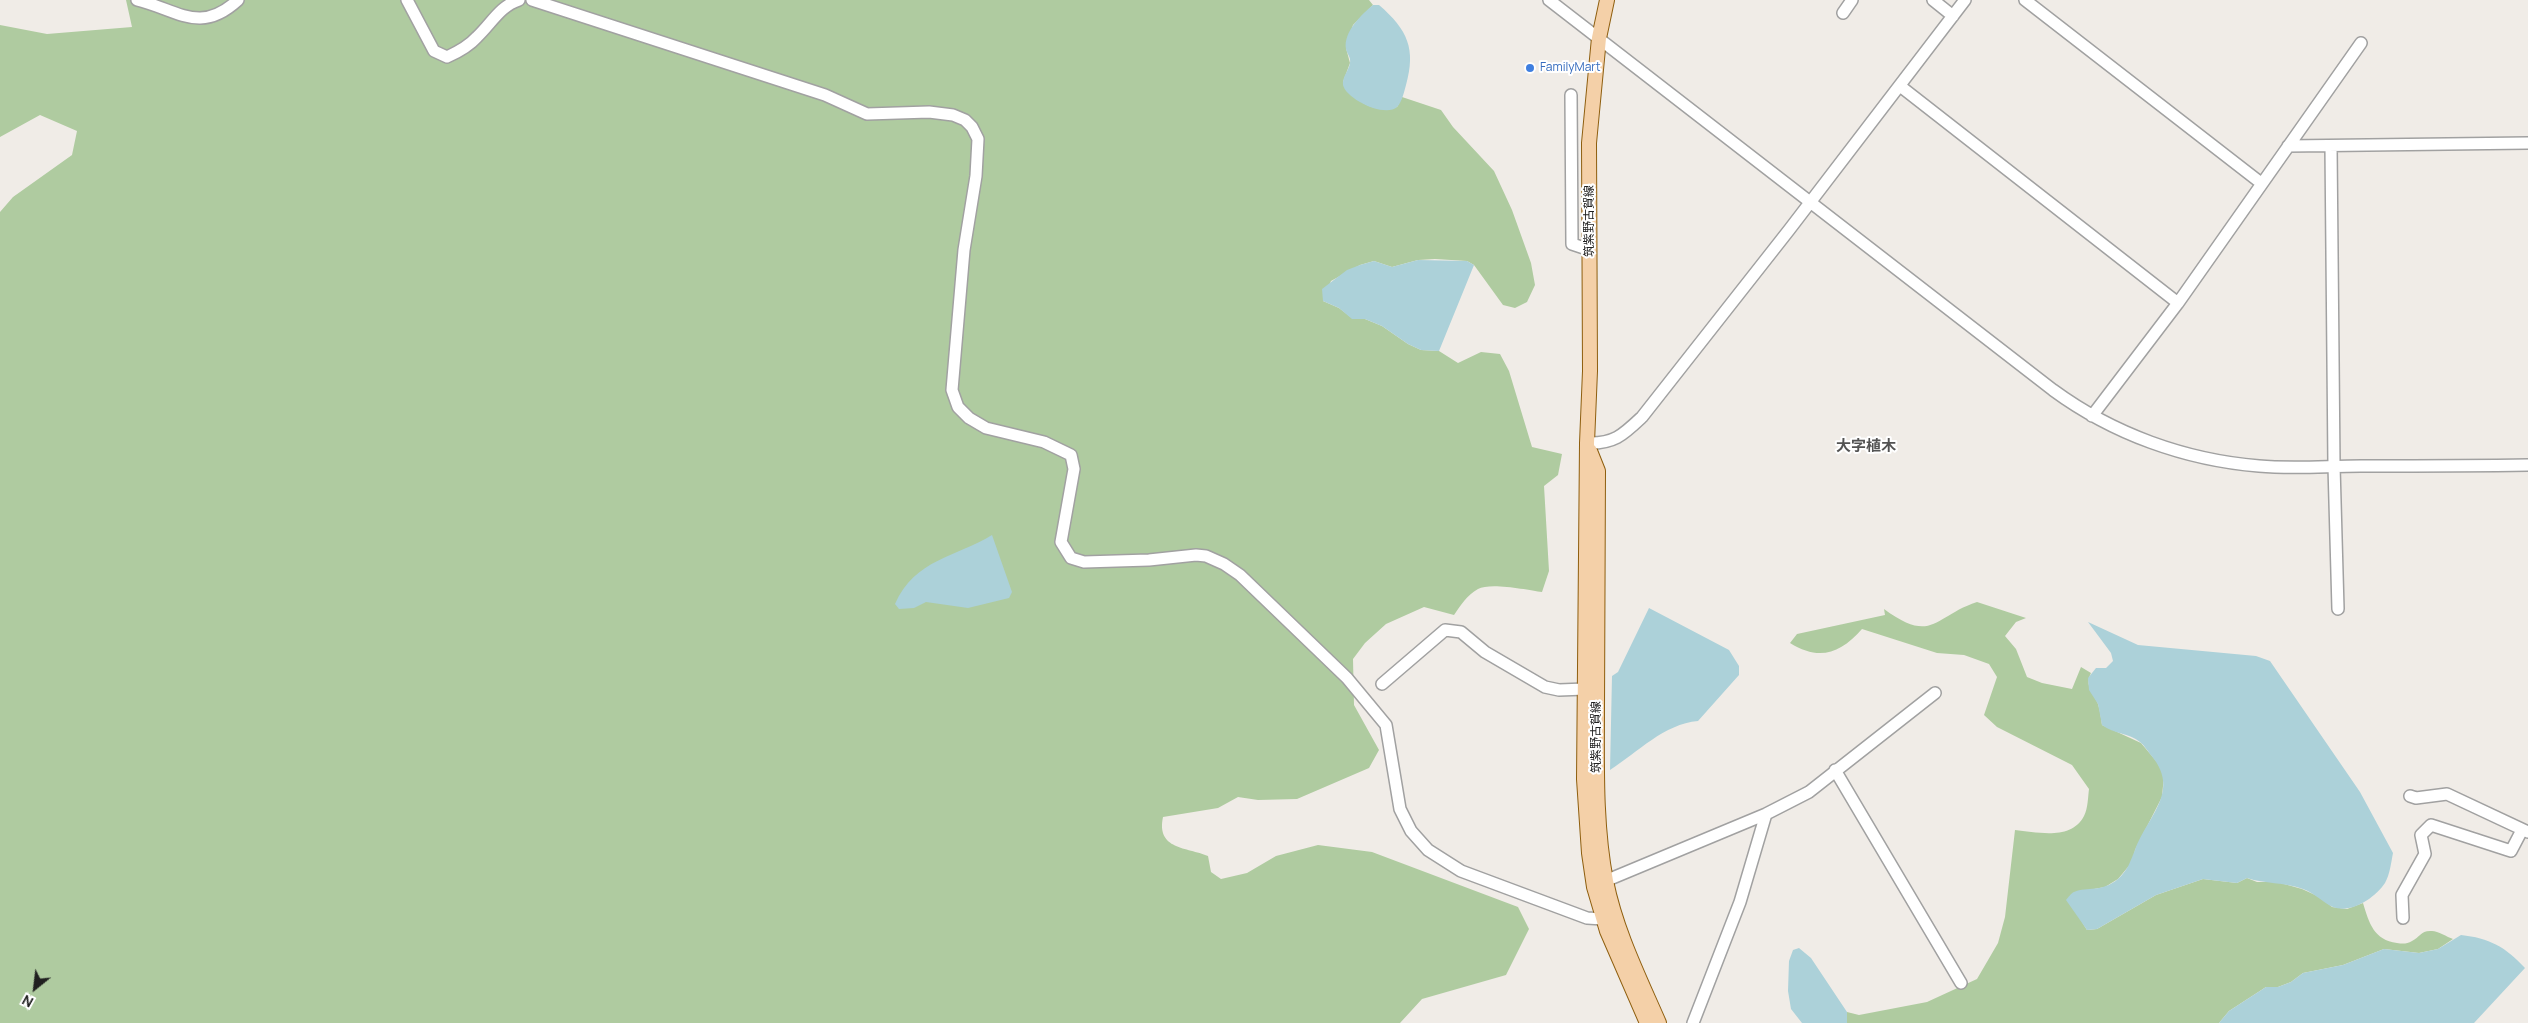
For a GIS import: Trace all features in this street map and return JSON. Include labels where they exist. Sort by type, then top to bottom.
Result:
[{"type":"main road","name":"筑紫野古賀線","points":[[1607,0],[1599,38],[1590,143],[1590,371],[1587,443],[1584,779],[1589,852],[1609,917],[1647,1023]]},
{"type":"main road","name":"筑紫野古賀線","points":[[1587,443],[1598,471],[1597,793],[1600,884]]},
{"type":"main road","name":"筑紫野古賀線","points":[[1609,917],[1625,947],[1659,1023]]},
{"type":"street","points":[[137,0],[181,16],[196,18],[215,16],[226,11],[238,0]]},
{"type":"street","points":[[407,0],[434,51],[447,57],[459,52],[477,38],[501,10],[519,0]]},
{"type":"street","points":[[532,0],[825,95],[862,113],[929,112],[953,114],[965,120],[972,127],[978,139],[976,176],[964,250],[952,390],[958,408],[969,418],[986,428],[1044,442],[1071,455],[1074,469],[1062,542],[1071,558],[1084,562],[1148,560],[1196,555],[1206,556],[1224,564],[1271,603],[1347,678],[1386,725],[1400,809],[1411,831],[1428,850],[1461,870],[1587,918],[1609,917]]},
{"type":"street","points":[[1549,0],[2015,362],[2092,416],[2175,452],[2204,459],[2261,466],[2528,465]]},
{"type":"street","points":[[1843,13],[1852,0]]},
{"type":"street","points":[[1933,0],[1953,16]]},
{"type":"street","points":[[1587,443],[1606,444],[1624,434],[1642,417],[1965,0]]},
{"type":"street","points":[[2025,0],[2261,182]]},
{"type":"street","points":[[2092,416],[2178,303],[2261,182],[2361,43]]},
{"type":"street","points":[[1900,86],[2178,303]]},
{"type":"street","points":[[1571,96],[1572,244],[1590,250]]},
{"type":"street","points":[[2288,146],[2528,143]]},
{"type":"street","points":[[2331,146],[2334,466],[2338,609]]},
{"type":"street","points":[[1382,684],[1445,630],[1461,632],[1485,652],[1545,687],[1559,690],[1585,689]]},
{"type":"street","points":[[1600,884],[1766,814],[1809,792],[1935,693]]},
{"type":"street","points":[[1835,770],[1961,982]]},
{"type":"street","points":[[2403,918],[2402,895],[2425,854],[2421,835],[2431,825],[2511,851],[2525,831],[2447,794],[2416,798],[2410,796]]},
{"type":"street","points":[[1694,1023],[1740,902],[1766,814]]},
{"type":"green space","points":[[126,0],[1369,0],[1373,5],[1353,25],[1346,48],[1350,63],[1343,82],[1354,95],[1372,107],[1397,107],[1402,97],[1441,110],[1453,127],[1494,171],[1512,210],[1531,263],[1535,285],[1527,302],[1515,308],[1503,305],[1474,265],[1467,261],[1418,260],[1392,267],[1374,261],[1360,265],[1331,281],[1323,301],[1339,308],[1352,318],[1365,319],[1382,326],[1408,344],[1421,350],[1439,351],[1458,363],[1481,352],[1500,354],[1509,371],[1532,447],[1562,454],[1558,475],[1544,486],[1549,571],[1542,592],[1509,587],[1484,587],[1478,589],[1464,600],[1454,615],[1424,607],[1386,624],[1365,643],[1353,659],[1354,705],[1379,750],[1369,768],[1297,799],[1258,800],[1238,797],[1218,808],[1163,817],[1162,828],[1164,836],[1175,846],[1208,856],[1211,872],[1221,879],[1247,873],[1276,856],[1318,845],[1372,852],[1518,907],[1529,929],[1506,975],[1422,999],[1400,1023],[0,1023],[0,212],[13,197],[72,155],[77,131],[40,115],[0,137],[0,25],[47,34],[132,27]]},
{"type":"green space","points":[[1977,602],[2026,618],[2016,622],[2005,636],[2016,649],[2027,677],[2042,683],[2072,689],[2081,667],[2091,673],[2089,686],[2098,704],[2102,725],[2141,743],[2157,762],[2164,775],[2162,797],[2135,850],[2133,861],[2118,879],[2105,887],[2083,891],[2082,922],[2087,930],[2097,929],[2156,895],[2203,879],[2237,883],[2247,878],[2257,882],[2277,882],[2302,889],[2322,898],[2332,907],[2347,909],[2363,903],[2370,924],[2378,934],[2389,941],[2407,943],[2428,931],[2434,931],[2453,939],[2438,949],[2419,953],[2384,949],[2343,965],[2303,973],[2291,982],[2278,987],[2266,987],[2229,1011],[2219,1023],[1847,1023],[1847,1012],[1859,1015],[1927,1002],[1977,979],[1998,943],[2005,917],[2015,830],[2053,833],[2071,829],[2084,816],[2089,789],[2072,765],[1997,727],[1984,715],[1997,677],[1989,664],[1964,655],[1937,653],[1862,629],[1846,644],[1829,652],[1810,652],[1790,643],[1797,634],[1885,615],[1884,609],[1900,620],[1913,625],[1924,626],[1942,620]]},
{"type":"water","points":[[1373,5],[1379,5],[1397,23],[1407,41],[1409,50],[1409,72],[1404,94],[1399,105],[1391,110],[1375,109],[1358,101],[1351,96],[1343,85],[1350,63],[1346,49],[1347,36],[1359,18]]},
{"type":"water","points":[[1418,260],[1467,261],[1474,265],[1439,351],[1421,350],[1408,344],[1382,326],[1365,319],[1352,319],[1339,308],[1323,301],[1322,289],[1347,270],[1374,261],[1392,267]]},
{"type":"water","points":[[992,535],[1012,592],[1009,598],[968,608],[926,602],[914,608],[899,609],[895,604],[903,589],[925,568]]},
{"type":"water","points":[[1649,608],[1729,650],[1739,666],[1739,675],[1698,721],[1674,727],[1663,733],[1610,770],[1612,676],[1618,672]]},
{"type":"water","points":[[2088,622],[2138,645],[2256,656],[2270,661],[2360,792],[2393,853],[2388,876],[2381,889],[2362,903],[2340,909],[2329,905],[2307,891],[2289,885],[2247,878],[2237,883],[2203,879],[2156,895],[2097,929],[2087,930],[2066,900],[2074,892],[2100,888],[2118,879],[2130,862],[2154,814],[2163,791],[2163,780],[2159,767],[2147,749],[2136,739],[2102,725],[2098,704],[2089,690],[2088,678],[2096,668],[2106,668],[2113,661],[2111,653]]},
{"type":"water","points":[[2461,935],[2489,941],[2511,954],[2525,968],[2474,1023],[2219,1023],[2229,1011],[2266,987],[2278,987],[2291,982],[2303,973],[2343,965],[2384,949],[2419,953],[2438,949]]},
{"type":"water","points":[[1799,948],[1811,958],[1847,1012],[1847,1023],[1802,1023],[1791,1009],[1788,991],[1789,961],[1793,950]]},
{"type":"place","name":"FamilyMart","points":[[1530,68]]},
{"type":"district","name":"大字植木","points":[[1866,447]]}]
